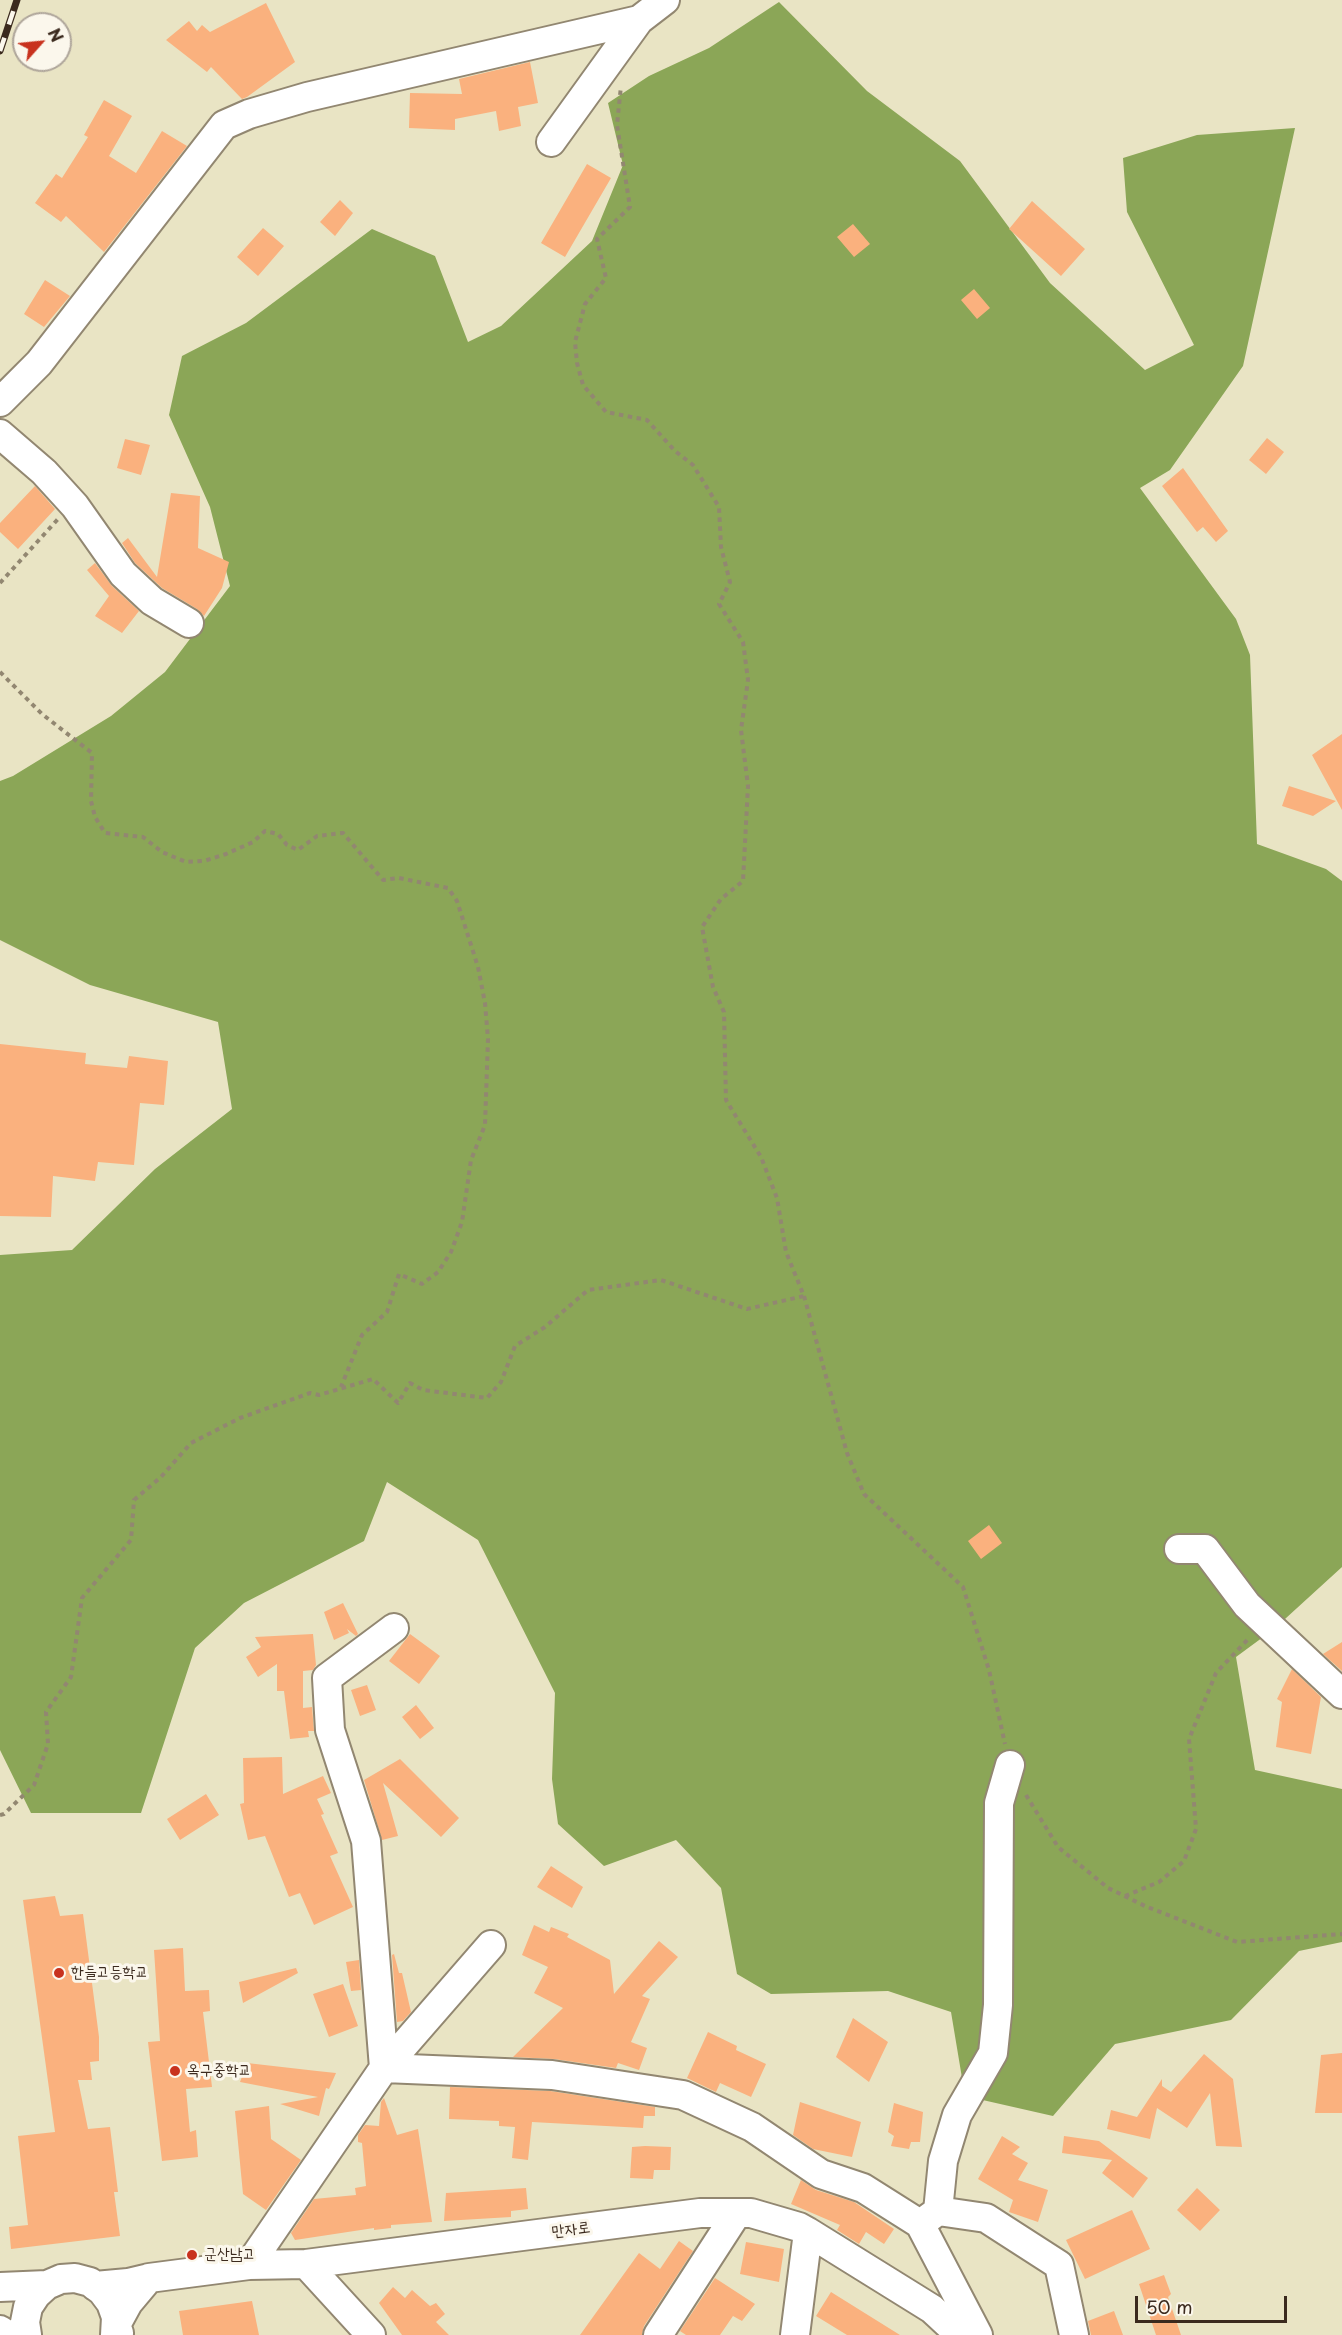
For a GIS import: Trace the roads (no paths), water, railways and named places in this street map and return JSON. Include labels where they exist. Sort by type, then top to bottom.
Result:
[{"type":"street","points":[[551,141],[639,20],[665,0]]},
{"type":"street","points":[[0,402],[39,363],[224,125],[249,114],[307,97],[639,20]]},
{"type":"street","points":[[0,434],[44,472],[75,506],[123,574],[152,601],[189,623]]},
{"type":"street","points":[[1179,1550],[1205,1549],[1247,1605],[1342,1694]]},
{"type":"street","points":[[384,2068],[366,1841],[330,1730],[327,1678],[394,1628]]},
{"type":"street","points":[[978,2335],[929,2217],[942,2161],[957,2115],[993,2054],[998,2005],[999,1803],[1010,1765]]},
{"type":"street","points":[[249,2265],[384,2068],[491,1945]]},
{"type":"street","points":[[384,2068],[552,2075],[683,2095],[752,2127],[821,2174],[863,2188],[929,2217],[986,2218],[1059,2265],[1074,2335]]},
{"type":"street","name":"만자로","points":[[0,2287],[47,2285],[61,2279],[75,2278],[95,2286],[128,2283],[149,2278],[249,2265],[306,2264],[700,2213],[751,2213],[808,2232],[932,2309],[960,2335]]},
{"type":"street","points":[[658,2335],[737,2213]]},
{"type":"street","points":[[795,2335],[808,2232]]},
{"type":"street","points":[[306,2264],[371,2335]]},
{"type":"street","points":[[117,2332],[128,2303],[149,2278]]},
{"type":"street","points":[[27,2335],[25,2322],[28,2307],[47,2285]]},
{"type":"street","points":[[95,2286],[111,2303],[117,2332]]},
{"type":"street","points":[[0,2330],[8,2335]]},
{"type":"railway","points":[[0,51],[17,0]]},
{"type":"place","name":"한들고등학교","points":[[59,1973]]},
{"type":"place","name":"옥구중학교","points":[[175,2071]]},
{"type":"place","name":"군산남고","points":[[192,2255]]}]
